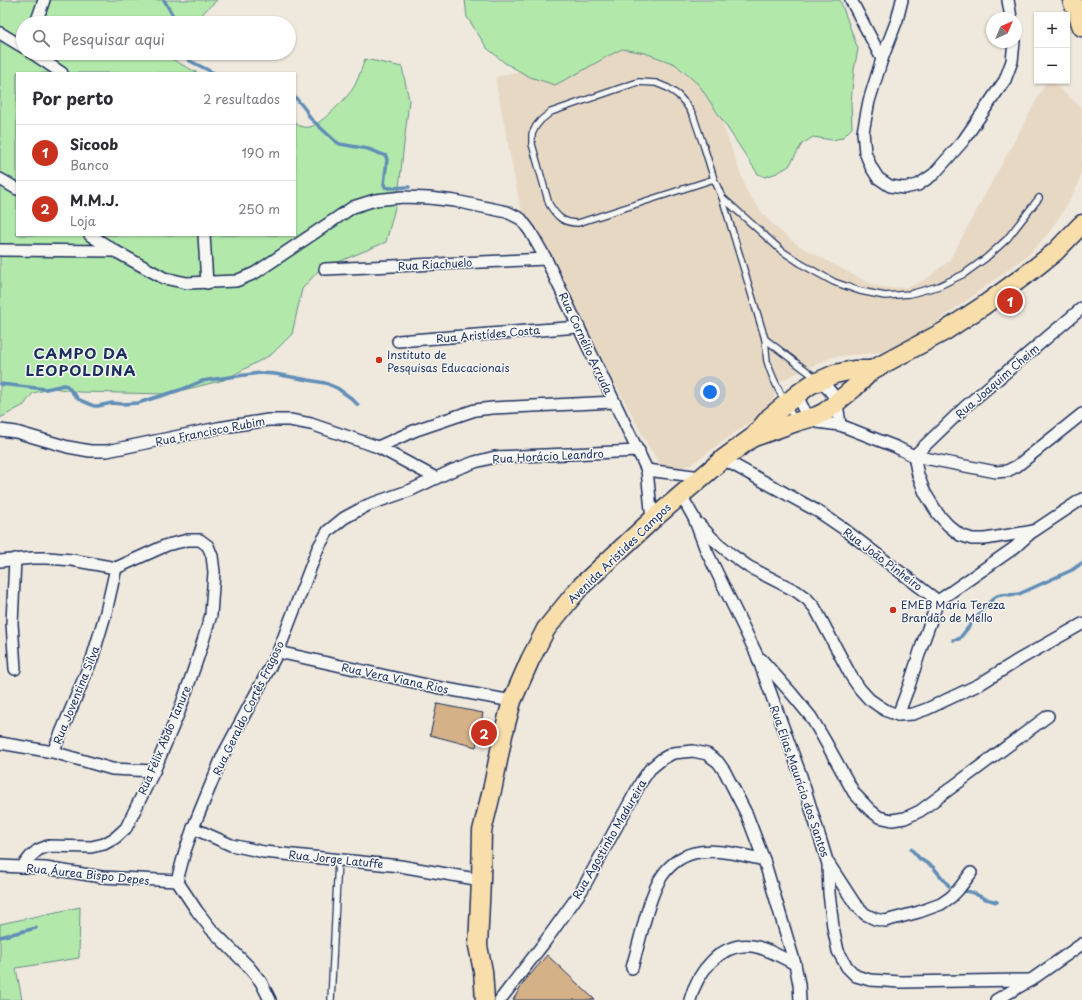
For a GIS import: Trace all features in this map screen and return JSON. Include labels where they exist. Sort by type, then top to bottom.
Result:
[{"type":"highway","points":[[1072,0],[1082,27]]},
{"type":"highway","name":"Avenida Aristides Campos","points":[[753,437],[825,412],[837,403],[872,370],[945,331],[983,306],[1055,252],[1081,226]]},
{"type":"highway","name":"Avenida Aristides Campos","points":[[485,1000],[483,971],[478,946],[482,880],[482,831],[493,786],[503,734],[512,701],[530,660],[546,629],[580,587],[680,495],[723,459],[753,437],[770,417],[793,398],[810,385],[835,374],[854,370],[872,370]]},
{"type":"street","points":[[38,16],[44,0]]},
{"type":"street","points":[[850,0],[882,59]]},
{"type":"street","points":[[902,0],[897,20],[882,59],[869,100],[863,132],[865,152],[871,167],[878,178],[890,186],[904,188],[918,184],[934,174],[963,141],[1006,80],[1012,61],[1013,48]]},
{"type":"street","points":[[1008,0],[1010,12]]},
{"type":"street","points":[[0,33],[16,43]]},
{"type":"street","points":[[42,60],[60,72]]},
{"type":"street","points":[[0,179],[16,188]]},
{"type":"street","name":"Rua Cornélio Arruda","points":[[207,283],[236,281],[255,273],[353,207],[376,200],[403,197],[455,201],[506,212],[521,219],[530,231],[546,259],[647,470],[652,520]]},
{"type":"street","points":[[92,236],[115,251],[164,278],[187,283],[207,283],[204,236]]},
{"type":"street","points":[[0,250],[115,251]]},
{"type":"street","name":"Rua Riachuelo","points":[[325,269],[546,259]]},
{"type":"street","name":"Rua Joaquim Cheim","points":[[914,456],[966,406],[1082,308]]},
{"type":"street","name":"Rua Aristídes Costa","points":[[398,341],[579,327]]},
{"type":"street","points":[[820,381],[831,390],[837,403],[840,425]]},
{"type":"street","points":[[793,398],[800,402],[804,410],[803,420],[840,425],[896,447],[914,456],[996,472],[1007,471],[1017,466],[1082,414]]},
{"type":"street","points":[[378,447],[416,430],[475,410],[614,402]]},
{"type":"street","name":"Rua Francisco Rubim","points":[[0,430],[16,432],[68,447],[90,451],[108,451],[218,428],[268,420],[290,420],[311,424],[378,447],[436,478]]},
{"type":"street","name":"Rua Horácio Leandro","points":[[436,478],[475,462],[495,457],[639,452]]},
{"type":"street","points":[[914,456],[918,475],[925,493],[938,514],[960,535],[972,539],[985,539],[1034,531]]},
{"type":"street","name":"Rua João Pinheiro","points":[[723,459],[819,512],[844,529],[938,601]]},
{"type":"street","points":[[647,470],[701,478]]},
{"type":"street","name":"Rua Geraldo Cortês Fragoso","points":[[177,881],[185,851],[223,755],[278,652],[318,548],[328,531],[344,518],[368,505],[411,490],[436,478]]},
{"type":"street","name":"Rua Elias Maurício dos Santos","points":[[680,495],[694,518],[706,550],[756,654],[801,776],[828,864],[832,920],[838,952],[847,967],[856,976],[870,980],[901,982],[1031,980]]},
{"type":"street","points":[[898,715],[938,601],[1014,548],[1034,531],[1082,499]]},
{"type":"street","points":[[694,518],[713,539],[748,567],[796,591],[807,599],[814,608],[851,676],[860,689],[879,706],[898,715],[912,714],[927,709],[980,684],[1020,658],[1082,624]]},
{"type":"street","name":"Rua Félix Abdo Tanure","points":[[22,867],[38,850],[48,846],[92,847],[104,844],[116,838],[126,828],[154,770],[179,712],[198,657],[210,615],[214,572],[212,556],[208,546],[200,540],[188,540],[167,545],[116,568]]},
{"type":"street","points":[[15,670],[12,623],[5,561],[40,558],[72,560],[116,568]]},
{"type":"street","name":"Rua Joventina Silva","points":[[53,752],[92,659],[106,612],[116,568]]},
{"type":"street","name":"Rua Vera Viana Rios","points":[[278,652],[436,687],[512,701]]},
{"type":"street","points":[[756,654],[792,694],[810,717],[854,793],[879,817],[892,820],[905,818],[920,811],[1048,716]]},
{"type":"street","points":[[0,743],[53,752],[112,769],[154,770]]},
{"type":"street","name":"Rua Agostinho Madureira","points":[[500,1000],[544,943],[582,890],[641,782],[650,769],[662,759],[673,753],[693,751],[707,754],[718,762],[725,772],[747,815],[764,860],[795,964],[799,984],[800,1000]]},
{"type":"street","name":"Rua Jorge Latuffe","points":[[194,828],[231,845],[264,852],[400,866],[482,880]]},
{"type":"street","points":[[632,968],[651,898],[657,883],[666,870],[678,860],[695,853],[710,852],[725,852],[764,860]]},
{"type":"street","points":[[828,864],[855,904],[865,914],[875,919],[885,921],[919,912],[941,904],[958,890],[971,873]]},
{"type":"street","name":"Rua Áurea Bispo Depes","points":[[0,866],[45,868],[102,877],[177,881]]},
{"type":"street","points":[[177,881],[211,929],[248,966],[261,982],[270,1000]]},
{"type":"street","points":[[996,1000],[1031,980],[1082,944]]},
{"type":"street","points":[[690,1000],[696,982],[703,971],[712,961],[725,951],[738,947],[751,946],[762,948],[795,964]]},
{"type":"lane","points":[[714,179],[578,223],[569,223],[560,218],[549,204],[532,144],[532,134],[541,120],[551,112],[638,82],[656,83],[668,88],[678,95],[693,115],[714,179],[722,197],[765,339],[767,360],[770,370],[793,398],[803,420]]},
{"type":"lane","points":[[722,197],[782,251],[803,265],[834,282],[860,291],[885,296],[910,294],[932,288],[964,274],[986,258],[1007,239],[1039,198]]},
{"type":"lane","points":[[765,339],[820,381]]},
{"type":"lane","points":[[331,1000],[338,860]]},
{"type":"shaded area","points":[[661,38],[684,54],[718,111],[747,192],[768,220],[798,245],[874,286],[892,288],[908,287],[925,280],[949,261],[1045,84],[1054,84],[1082,108],[1082,171],[1078,185],[1065,208],[1048,234],[1027,256],[904,346],[883,352],[832,357],[778,382],[775,395],[770,406],[761,414],[692,464],[675,471],[662,467],[649,447],[520,206],[495,77]]},
{"type":"green space","points":[[0,0],[217,0],[200,16],[16,16],[16,60],[173,60],[196,72],[16,72],[16,236],[296,236],[296,124],[310,127],[321,121],[335,109],[355,85],[365,59],[402,67],[409,100],[398,196],[386,242],[319,270],[302,289],[292,334],[272,354],[224,380],[167,394],[79,392],[54,388],[33,393],[24,405],[0,418]]},
{"type":"green space","points":[[465,0],[840,0],[858,49],[854,70],[851,103],[852,128],[842,138],[832,140],[813,137],[802,144],[789,166],[777,173],[765,177],[758,174],[699,85],[675,64],[645,53],[622,49],[555,85],[530,77],[505,63],[487,48],[467,17]]},
{"type":"green space","points":[[80,907],[79,958],[16,968],[22,1000],[0,1000],[0,924]]},
{"type":"building","points":[[437,704],[483,713],[476,747],[430,735]]},
{"type":"building","points":[[547,955],[595,1000],[513,1000],[524,982]]},
{"type":"waterway","points":[[164,0],[173,16]]},
{"type":"waterway","points":[[189,60],[212,72]]},
{"type":"waterway","points":[[296,98],[310,118],[335,141],[340,144],[368,149],[386,156],[385,187],[409,187]]},
{"type":"waterway","points":[[0,384],[46,389],[64,385],[67,386],[78,399],[94,406],[98,406],[112,403],[138,403],[180,390],[202,381],[260,373],[275,374],[325,383],[337,388],[358,405]]},
{"type":"waterway","points":[[953,640],[959,639],[983,609],[997,596],[1019,594],[1072,570],[1082,563]]},
{"type":"waterway","points":[[911,849],[920,859],[933,867],[949,886]]},
{"type":"waterway","points":[[960,892],[971,892],[997,902]]},
{"type":"waterway","points":[[0,937],[36,928]]},
{"type":"place","name":"Sicoob","points":[[1010,301]]},
{"type":"place","name":"Instituto de Pesquisas Educacionais","points":[[379,360]]},
{"type":"place","name":"EMEB Maria Tereza Brandão de Mello","points":[[893,610]]},
{"type":"place","name":"M.M.J.","points":[[484,733]]},
{"type":"district","name":"CAMPO DA LEOPOLDINA","points":[[81,360]]}]
